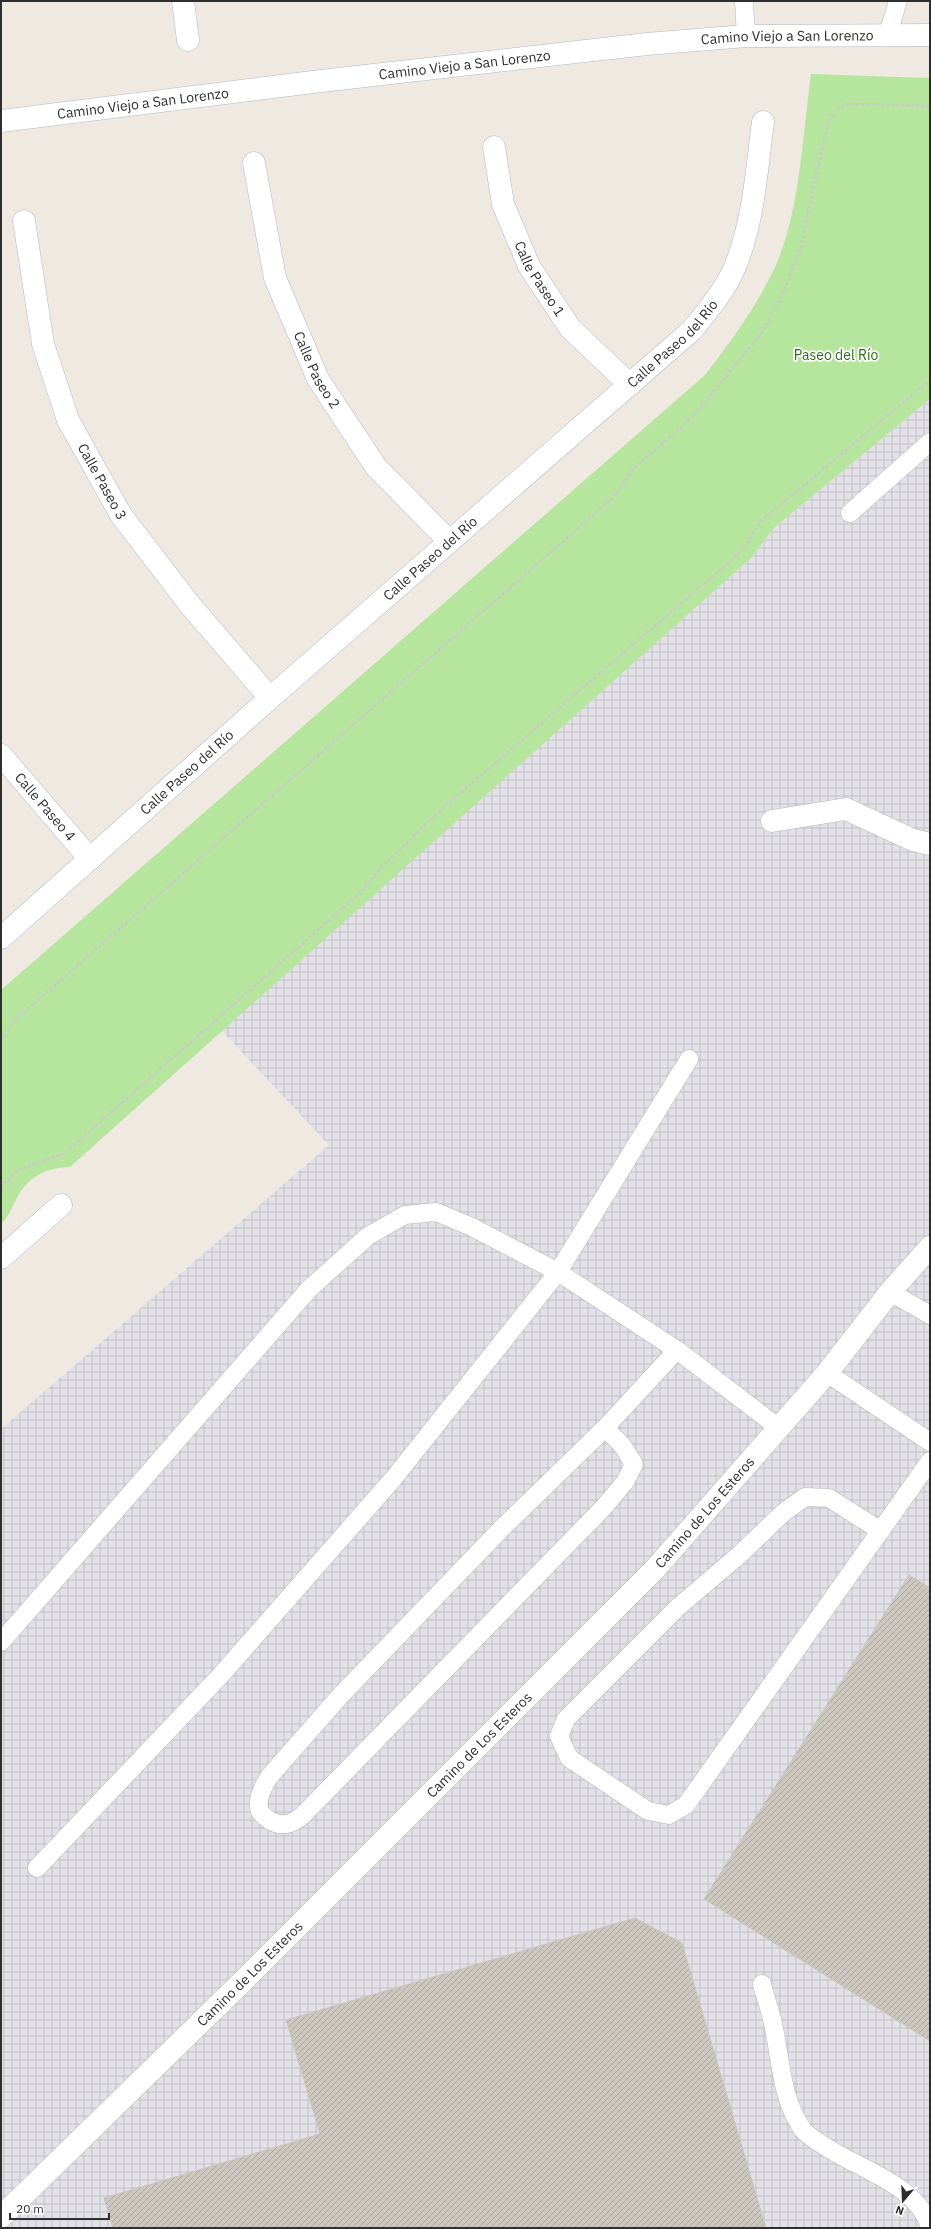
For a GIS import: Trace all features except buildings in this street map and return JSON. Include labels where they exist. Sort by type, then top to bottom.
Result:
[{"type":"street","points":[[183,1],[188,40]]},
{"type":"street","name":"Camino Viejo a San Lorenzo","points":[[1,122],[336,79],[647,44],[746,36],[888,34],[930,36]]},
{"type":"street","name":"Calle Paseo del Río","points":[[1,938],[270,698],[692,330],[719,296],[738,260],[750,215],[762,122]]},
{"type":"street","name":"Calle Paseo 1","points":[[494,147],[503,204],[529,266],[570,328],[630,385]]},
{"type":"street","name":"Calle Paseo 2","points":[[254,164],[275,278],[318,379],[376,467],[449,541]]},
{"type":"street","name":"Calle Paseo 3","points":[[24,221],[43,344],[68,420],[121,515],[190,605],[270,698]]},
{"type":"street","name":"Calle Paseo 4","points":[[1,755],[90,859]]},
{"type":"street","points":[[772,821],[846,809],[913,840],[930,844]]},
{"type":"street","points":[[1,1258],[61,1205]]},
{"type":"street","name":"Camino de Los Esteros","points":[[1,2217],[246,1977],[655,1569],[827,1373],[890,1292],[930,1247]]},
{"type":"lane","points":[[744,1],[746,36]]},
{"type":"lane","points":[[888,34],[898,1]]},
{"type":"lane","points":[[850,513],[930,442]]},
{"type":"lane","points":[[37,1868],[231,1664],[393,1479],[558,1272],[689,1059]]},
{"type":"lane","points":[[1,1642],[309,1289],[368,1236],[405,1216],[436,1212],[472,1227],[558,1272],[677,1350],[779,1428]]},
{"type":"lane","points":[[890,1292],[930,1315]]},
{"type":"lane","points":[[605,1428],[622,1445],[634,1464],[625,1482],[603,1508],[302,1816],[291,1823],[284,1825],[270,1821],[262,1815],[259,1806],[262,1790],[269,1777],[340,1696],[501,1529],[605,1428],[677,1350]]},
{"type":"lane","points":[[827,1373],[930,1442]]},
{"type":"lane","points":[[882,1531],[829,1498],[805,1497],[783,1513],[738,1556],[678,1607],[566,1720],[559,1736],[569,1758],[648,1811],[669,1815],[686,1805],[815,1621],[882,1531],[930,1461]]},
{"type":"lane","points":[[762,1984],[772,2020],[791,2109],[804,2131],[828,2149],[898,2187],[915,2200],[930,2228]]},
{"type":"path","points":[[1,1039],[5,1036],[14,1021],[614,497],[634,468],[692,418],[764,330],[782,296],[802,245],[812,192],[828,124],[835,110],[847,104],[930,106]]},
{"type":"path","points":[[1,1187],[16,1171],[65,1153],[359,894],[381,868],[436,814],[743,550],[761,520],[930,380]]},
{"type":"shaded area","points":[[930,399],[930,2228],[1,2228],[1,1429],[329,1145],[221,1030],[751,558],[775,527]]},
{"type":"green space","name":"Paseo del Río","points":[[811,74],[930,78],[930,399],[775,527],[751,558],[70,1167],[53,1169],[38,1175],[31,1180],[20,1192],[8,1216],[1,1224],[1,990],[705,375],[734,336],[761,295],[776,265],[784,244],[796,196],[800,171]]}]
